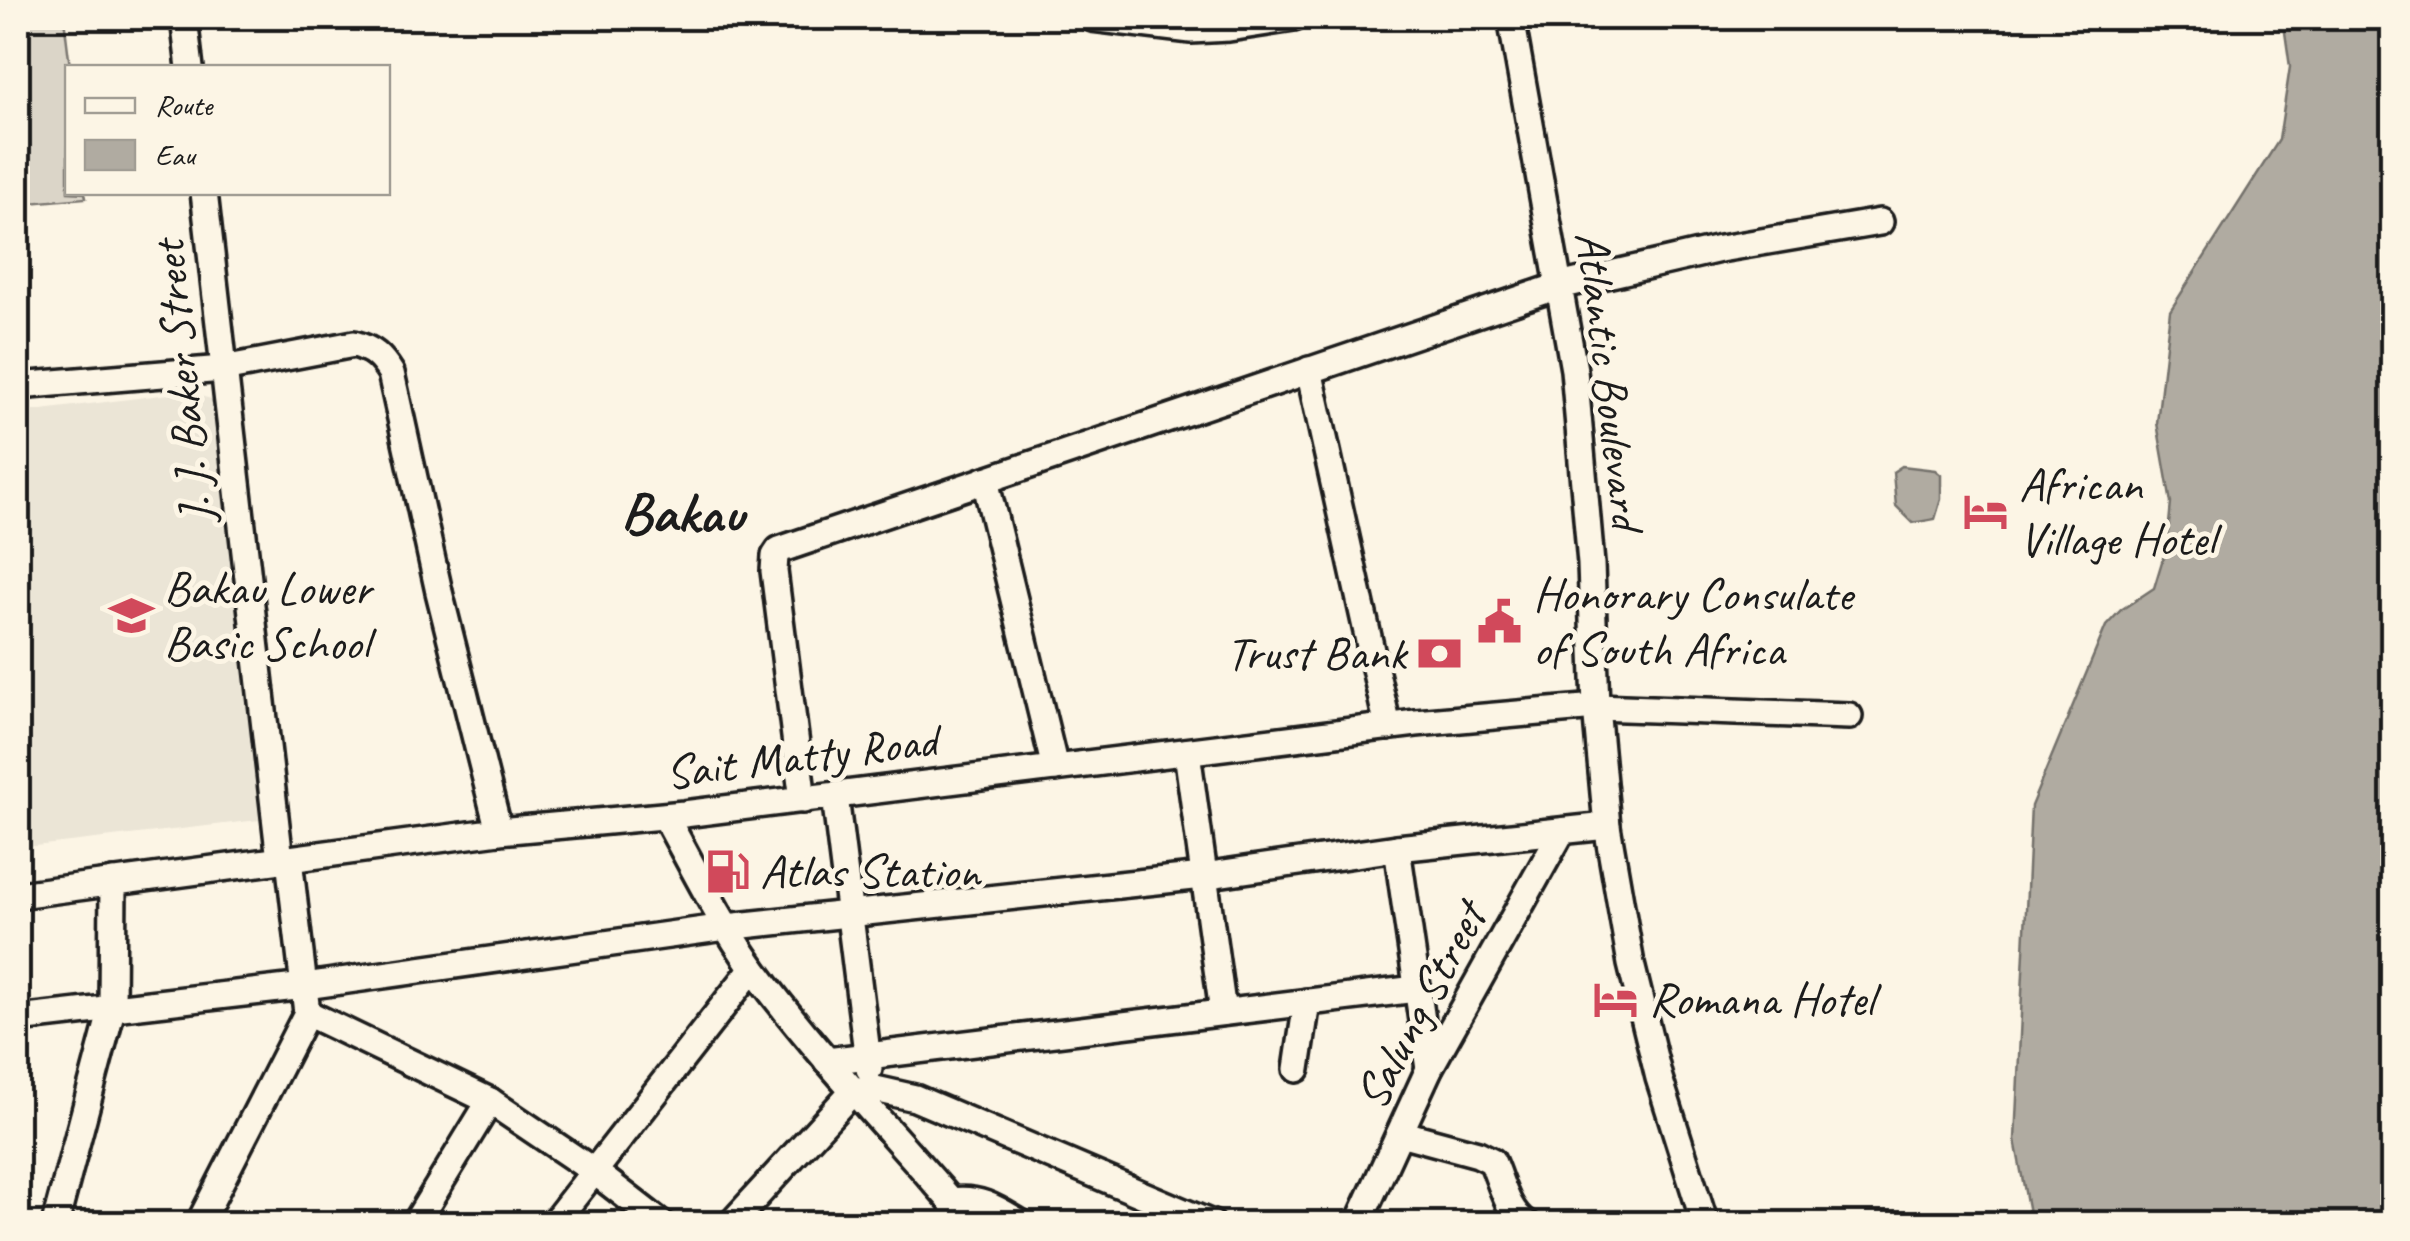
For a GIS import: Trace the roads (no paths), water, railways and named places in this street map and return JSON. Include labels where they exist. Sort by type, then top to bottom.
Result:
[{"type":"street","points":[[184,18],[190,65]]},
{"type":"street","points":[[1092,18],[1192,30],[1294,18]]},
{"type":"street","name":"Atlantic Boulevard","points":[[1510,18],[1574,370],[1591,564],[1596,707],[1606,826],[1659,1078],[1705,1224]]},
{"type":"street","name":"J. J. Baker Street","points":[[204,195],[284,860],[307,1013]]},
{"type":"street","points":[[803,800],[774,571],[775,556],[780,550],[1559,286],[1720,249],[1880,222]]},
{"type":"street","points":[[18,386],[223,369],[354,344],[382,357],[392,374],[439,592],[500,830]]},
{"type":"street","points":[[1309,370],[1388,727]]},
{"type":"street","points":[[985,480],[1055,768]]},
{"type":"street","name":"Sait Matty Road","points":[[18,895],[500,830],[803,800],[1388,727],[1596,707],[1849,716]]},
{"type":"street","points":[[1187,752],[1222,1012]]},
{"type":"street","points":[[730,1224],[862,1090],[868,1056],[835,796]]},
{"type":"street","points":[[665,816],[726,927],[754,968],[827,1061],[862,1090],[970,1224]]},
{"type":"street","points":[[18,1019],[305,986],[726,927],[1203,876],[1398,848],[1606,826]]},
{"type":"street","name":"Salung Street","points":[[1358,1224],[1429,1069],[1562,831]]},
{"type":"street","points":[[1398,848],[1429,1069]]},
{"type":"street","points":[[56,1224],[112,1009],[113,882]]},
{"type":"street","points":[[554,1224],[754,968]]},
{"type":"street","points":[[827,1061],[1416,989]]},
{"type":"street","points":[[1297,1070],[1308,1002]]},
{"type":"street","points":[[199,1224],[307,1013],[490,1101],[595,1172],[662,1224]]},
{"type":"street","points":[[862,1090],[934,1106],[1212,1224]]},
{"type":"street","points":[[415,1224],[490,1101]]},
{"type":"street","points":[[1400,1133],[1492,1161],[1512,1208],[1526,1224]]},
{"type":"street","points":[[951,1200],[985,1201],[1022,1224]]},
{"type":"water","points":[[2283,18],[2392,18],[2392,1223],[2031,1223],[2015,1140],[2031,806],[2106,626],[2121,610],[2154,588],[2167,545],[2171,503],[2157,423],[2170,311],[2279,140],[2290,67]]},
{"type":"water","points":[[1902,466],[1935,470],[1941,475],[1941,499],[1935,519],[1913,523],[1896,506],[1893,472]]},
{"type":"place","name":"African Village Hotel","points":[[1986,512]]},
{"type":"place","name":"Bakau Lower Basic School","points":[[131,616]]},
{"type":"place","name":"Honorary Consulate of South Africa","points":[[1500,622]]},
{"type":"place","name":"Trust Bank","points":[[1439,653]]},
{"type":"place","name":"Atlas Station","points":[[727,871]]},
{"type":"place","name":"Romana Hotel","points":[[1616,999]]},
{"type":"district","name":"Bakau","points":[[682,512]]}]
